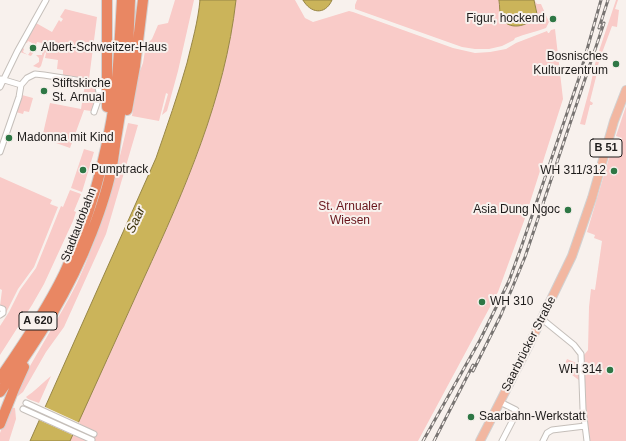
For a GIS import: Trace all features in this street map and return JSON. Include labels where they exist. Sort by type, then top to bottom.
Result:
[{"type":"highway","points":[[103,156],[108,93],[107,0]]},
{"type":"highway","name":"Stadtautobahn","points":[[7,383],[64,275],[83,229],[97,183],[108,138],[115,96],[120,46],[122,0]]},
{"type":"highway","name":"Stadtautobahn","points":[[0,392],[39,337],[62,296],[84,251],[102,202],[112,166],[125,76],[130,0]]},
{"type":"highway","points":[[112,166],[120,145],[136,66],[143,0]]},
{"type":"highway","points":[[0,424],[6,410],[7,383]]},
{"type":"main road","name":"Saarbrücker Straße","points":[[480,441],[577,246],[614,121],[626,90]]},
{"type":"street","points":[[0,87],[1,80],[46,0]]},
{"type":"street","points":[[0,152],[19,97],[21,85],[27,78],[38,74],[92,82],[98,87],[100,95],[94,112]]},
{"type":"street","points":[[1,80],[21,85]]},
{"type":"street","points":[[0,308],[3,309],[3,313],[0,314]]},
{"type":"street","points":[[542,319],[576,347],[581,354],[585,426],[588,441]]},
{"type":"street","points":[[500,402],[516,410],[517,412],[502,441]]},
{"type":"street","points":[[23,409],[93,437],[26,403]]},
{"type":"street","points":[[543,441],[547,433],[552,430],[585,426]]},
{"type":"green space","points":[[175,0],[194,0],[178,71],[167,111],[162,115],[168,94],[166,93],[159,121],[132,116],[138,76],[143,63],[146,45],[152,39],[158,25],[168,23]]},
{"type":"green space","name":"St. Arnualer Wiesen","points":[[236,0],[295,0],[305,18],[313,22],[349,11],[453,48],[475,53],[506,49],[516,43],[547,31],[549,33],[551,30],[555,29],[563,99],[524,221],[498,292],[418,441],[70,441],[159,245],[188,177],[213,108],[223,72],[231,36]]},
{"type":"green space","points":[[357,0],[499,0],[501,14],[537,14],[535,1],[537,4],[541,4],[549,22],[546,28],[515,38],[502,46],[489,49],[475,49],[462,47],[355,9]]},
{"type":"green space","points":[[616,0],[618,0],[615,9],[619,10],[617,27],[612,26],[599,61],[590,101],[593,103],[590,105],[585,125],[580,124],[596,60]]},
{"type":"green space","points":[[65,9],[97,17],[89,79],[63,76],[63,70],[57,69],[58,60],[45,58],[45,52],[41,66],[39,68],[33,66],[39,62],[39,58],[36,55],[42,55],[42,43],[37,42],[36,45],[28,41],[27,43],[25,42],[36,23],[52,32],[59,20],[61,22],[63,19],[60,17]]},
{"type":"green space","points":[[24,44],[23,52],[28,55],[20,52]]},
{"type":"green space","points":[[30,52],[33,53],[31,56],[28,55]]},
{"type":"green space","points":[[85,84],[92,85],[97,94],[91,111],[84,110],[70,148],[42,138],[50,103],[81,109]]},
{"type":"green space","points":[[22,95],[33,98],[29,112],[24,111],[23,114],[16,112]]},
{"type":"green space","points":[[626,106],[626,441],[590,441],[586,408],[584,355],[588,350],[591,289],[595,290],[602,241],[594,238],[595,235],[587,232],[612,148],[618,149],[622,138],[616,136]]},
{"type":"green space","points":[[128,123],[138,125],[106,234],[64,327],[46,352],[23,392],[18,396],[15,395],[70,297],[86,264],[107,204]]},
{"type":"green space","name":"Pumptrack","points":[[84,149],[94,152],[82,192],[71,188]]},
{"type":"green space","points":[[0,177],[52,200],[50,204],[58,207],[34,267],[18,289],[6,313],[0,306],[2,290],[0,289]]},
{"type":"green space","points":[[70,190],[81,194],[74,211],[76,212],[73,221],[44,284],[0,355],[0,326],[20,290],[36,268],[61,206],[63,207]]},
{"type":"green space","points":[[567,359],[579,364],[580,381],[563,368]]},
{"type":"green space","points":[[51,376],[39,403],[26,397],[32,392]]},
{"type":"green space","points":[[10,407],[15,408],[16,419],[9,441],[0,441],[0,433]]},
{"type":"water","name":"Saar","points":[[200,0],[236,0],[231,36],[223,72],[213,108],[188,177],[159,245],[70,441],[30,441],[156,158],[187,63]]},
{"type":"water","points":[[303,0],[332,0],[326,9],[318,11],[310,8]]},
{"type":"water","points":[[499,0],[534,0],[537,14],[526,24],[521,26],[510,25],[501,17]]},
{"type":"pier","points":[[43,406],[80,423],[75,436],[37,419]]},
{"type":"railway","points":[[423,441],[480,340],[509,281],[579,78],[601,0]]},
{"type":"railway","points":[[599,28],[608,0]]},
{"type":"railway","points":[[473,371],[501,315],[525,257],[604,23]]},
{"type":"railway","points":[[434,441],[473,365]]},
{"type":"place","name":"Figur, hockend","points":[[553,19]]},
{"type":"place","name":"Albert-Schweitzer-Haus","points":[[33,48]]},
{"type":"place","name":"Bosnisches Kulturzentrum","points":[[616,64]]},
{"type":"place","name":"Stiftskirche St. Arnual","points":[[44,91]]},
{"type":"place","name":"Madonna mit Kind","points":[[9,138]]},
{"type":"place","name":"Pumptrack","points":[[83,170]]},
{"type":"place","name":"WH 311/312","points":[[614,171]]},
{"type":"place","name":"Asia Dung Ngoc","points":[[568,210]]},
{"type":"place","name":"WH 310","points":[[482,302]]},
{"type":"place","name":"WH 314","points":[[610,370]]},
{"type":"place","name":"Saarbahn-Werkstatt","points":[[471,417]]}]
